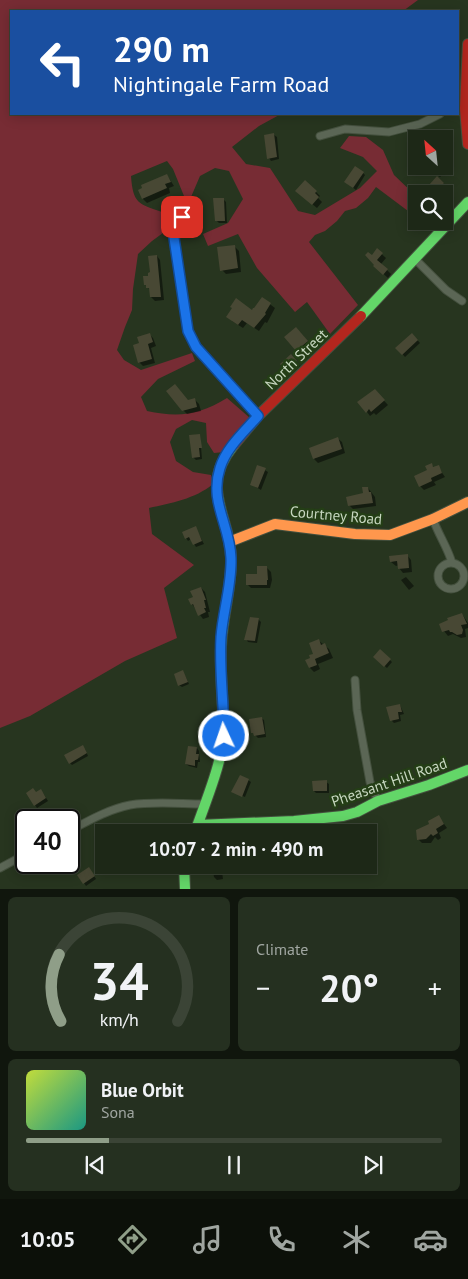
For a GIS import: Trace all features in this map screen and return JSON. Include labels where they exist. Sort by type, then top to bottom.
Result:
[{"type":"street","points":[[468,44],[461,108],[468,144]]},
{"type":"street","points":[[320,136],[345,130],[389,132],[420,124],[438,115]]},
{"type":"street","name":"North Street","points":[[198,824],[219,763],[224,736],[220,662],[231,557],[229,542],[217,498],[216,487],[220,467],[229,451],[258,416],[349,328],[468,202]]},
{"type":"street","points":[[182,217],[174,238],[188,331],[196,347],[258,416]]},
{"type":"street","points":[[415,259],[446,290],[462,301]]},
{"type":"street","name":"Courtney Road","points":[[229,542],[275,524],[356,534],[390,535],[433,519],[468,502]]},
{"type":"street","points":[[433,519],[452,563]]},
{"type":"street","points":[[355,680],[358,714],[370,782],[378,801]]},
{"type":"street","name":"Pheasant Hill Road","points":[[256,824],[328,818],[357,812],[378,801],[468,770]]},
{"type":"street","points":[[80,826],[107,813],[129,806],[152,803],[205,804]]},
{"type":"street","points":[[0,868],[15,860]]},
{"type":"street","points":[[184,874],[185,889]]},
{"type":"shaded area","points":[[0,0],[418,0],[404,10],[10,10],[10,115],[279,115],[259,126],[232,147],[246,164],[270,168],[298,211],[315,215],[360,188],[377,171],[363,157],[340,148],[349,136],[366,137],[383,150],[394,175],[408,188],[408,211],[376,187],[368,198],[356,208],[345,211],[337,221],[325,231],[315,235],[309,242],[358,305],[330,334],[307,302],[295,312],[257,268],[238,234],[208,246],[203,234],[228,223],[243,199],[229,171],[215,168],[200,176],[191,197],[184,196],[173,169],[167,161],[131,176],[135,197],[147,207],[162,212],[167,230],[138,254],[132,310],[117,350],[124,360],[141,370],[192,353],[195,361],[158,379],[141,397],[147,411],[188,414],[217,404],[227,398],[250,418],[224,452],[214,453],[207,442],[206,423],[192,420],[176,429],[170,442],[176,461],[193,472],[211,475],[213,484],[191,497],[149,508],[152,534],[194,565],[164,588],[177,638],[125,661],[30,716],[0,728]]},
{"type":"building","points":[[274,133],[277,157],[267,159],[264,135]]},
{"type":"building","points":[[355,166],[364,172],[353,188],[344,182]]},
{"type":"building","points":[[167,174],[171,182],[165,184],[167,188],[142,199],[138,190],[142,188],[141,185]]},
{"type":"building","points":[[437,176],[444,183],[442,185],[429,185]]},
{"type":"building","points":[[305,180],[317,191],[315,193],[319,197],[312,205],[295,191]]},
{"type":"building","points":[[213,198],[224,198],[225,221],[215,221]]},
{"type":"building","points":[[235,245],[238,268],[220,271],[217,247]]},
{"type":"building","points":[[377,248],[383,253],[377,260],[388,269],[383,275],[365,255],[368,252],[372,255]]},
{"type":"building","points":[[157,255],[161,297],[150,297],[149,288],[146,288],[146,285],[144,285],[143,276],[148,276],[150,272],[148,256]]},
{"type":"building","points":[[262,297],[271,303],[266,314],[254,328],[242,320],[238,325],[226,317],[236,298],[252,310]]},
{"type":"building","points":[[296,327],[308,341],[296,351],[284,337]]},
{"type":"building","points":[[150,333],[153,342],[148,344],[152,359],[138,363],[133,345],[139,343],[137,337]]},
{"type":"building","points":[[412,333],[418,340],[402,355],[395,348]]},
{"type":"building","points":[[291,354],[297,361],[286,371],[280,364]]},
{"type":"building","points":[[175,384],[188,400],[195,398],[197,407],[182,411],[166,391]]},
{"type":"building","points":[[375,389],[385,400],[371,412],[369,409],[366,413],[357,402]]},
{"type":"building","points":[[200,434],[202,448],[199,448],[200,457],[192,458],[189,435]]},
{"type":"building","points":[[338,437],[342,449],[313,459],[309,448]]},
{"type":"building","points":[[432,463],[433,467],[439,465],[442,473],[431,478],[432,481],[419,487],[414,476],[427,470],[425,466]]},
{"type":"building","points":[[257,465],[266,468],[258,488],[250,485]]},
{"type":"building","points":[[362,487],[368,487],[373,503],[348,506],[346,497],[363,493]]},
{"type":"building","points":[[196,526],[202,541],[193,545],[189,537],[185,539],[182,532]]},
{"type":"building","points":[[408,554],[409,568],[398,569],[397,561],[390,562],[389,556]]},
{"type":"building","points":[[257,566],[267,566],[267,585],[246,585],[246,574],[257,574]]},
{"type":"building","points":[[201,587],[206,600],[204,600],[206,608],[204,608],[206,612],[198,616],[193,604],[191,605],[188,599],[193,597],[190,591]]},
{"type":"building","points":[[462,613],[467,624],[461,625],[462,634],[457,635],[449,630],[442,632],[439,624],[448,620],[447,618]]},
{"type":"building","points":[[250,617],[259,618],[255,641],[244,640]]},
{"type":"building","points":[[319,639],[321,645],[325,643],[329,653],[315,659],[317,665],[309,668],[305,660],[310,658],[309,655],[313,654],[309,643]]},
{"type":"building","points":[[380,649],[391,659],[384,667],[373,657]]},
{"type":"building","points":[[183,670],[188,682],[178,686],[174,674]]},
{"type":"building","points":[[400,704],[402,712],[398,712],[399,719],[390,721],[386,707]]},
{"type":"building","points":[[262,717],[265,734],[254,736],[251,733],[249,719]]},
{"type":"building","points":[[83,745],[87,753],[69,764],[64,755]]},
{"type":"building","points":[[188,746],[197,747],[196,754],[199,754],[198,760],[195,760],[195,766],[185,764]]},
{"type":"building","points":[[240,775],[249,779],[242,797],[231,792]]},
{"type":"building","points":[[327,780],[327,791],[313,791],[312,781]]},
{"type":"building","points":[[33,788],[36,792],[41,789],[46,798],[34,806],[26,793]]},
{"type":"building","points":[[439,815],[444,824],[436,829],[438,833],[433,836],[431,834],[426,839],[417,840],[416,830],[429,824],[428,821]]},
{"type":"building","points":[[89,867],[95,876],[83,884],[77,875]]},
{"type":"traffic: fast","points":[[361,316],[468,202]]},
{"type":"traffic: fast","points":[[198,824],[216,774],[224,738],[221,647],[230,580],[231,557],[229,541],[218,501],[217,488],[218,475],[223,461],[233,446]]},
{"type":"traffic: fast","points":[[222,824],[294,821],[343,816],[357,812],[378,801],[468,770]]},
{"type":"traffic: fast","points":[[184,874],[185,889]]},
{"type":"traffic: slow","points":[[229,542],[275,524],[355,534],[390,535],[433,519],[468,502]]},
{"type":"traffic: jam","points":[[468,44],[465,108],[468,144]]},
{"type":"traffic: jam","points":[[233,446],[258,416],[361,316]]},
{"type":"route","points":[[182,217],[174,238],[188,331],[196,347],[258,416],[229,451],[220,467],[216,487],[231,557],[221,637],[220,662],[224,736]]}]
